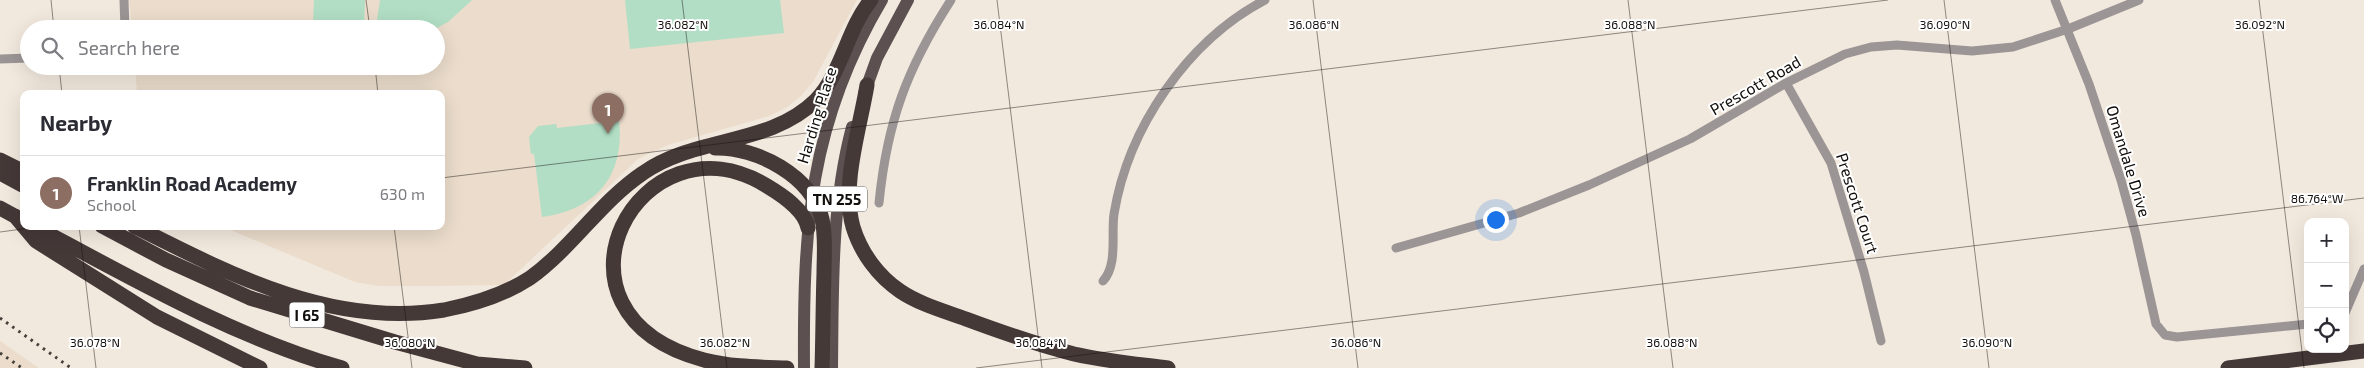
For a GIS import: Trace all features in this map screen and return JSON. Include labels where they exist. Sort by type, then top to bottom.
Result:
[{"type":"highway","points":[[142,230],[213,264],[281,291],[321,304],[371,314],[428,312],[488,299],[524,281],[552,260],[636,177],[660,162],[692,150],[775,126],[789,120],[808,107],[828,82],[871,0]]},
{"type":"highway","points":[[868,85],[850,180],[849,205],[853,228],[860,245],[869,260],[887,280],[908,296],[928,305],[1044,346],[1088,357],[1168,368]]},
{"type":"highway","points":[[692,150],[730,148],[763,157],[787,171],[811,197],[820,212],[824,225],[828,316],[822,368]]},
{"type":"highway","points":[[0,160],[20,170]]},
{"type":"highway","points":[[787,368],[742,366],[712,362],[691,356],[658,340],[633,319],[621,303],[614,276],[616,241],[625,220],[642,197],[674,176],[699,169],[732,171],[757,180],[775,191],[794,207],[805,220],[808,228]]},
{"type":"highway","points":[[0,173],[20,184]]},
{"type":"highway","points":[[0,208],[19,218]]},
{"type":"highway","points":[[28,230],[36,241],[157,316],[260,368]]},
{"type":"highway","name":"I 65","points":[[42,230],[228,326],[309,358],[342,368]]},
{"type":"highway","name":"I 65","points":[[110,230],[166,260],[250,298],[395,342],[477,364],[524,368]]},
{"type":"highway","points":[[2228,368],[2364,352]]},
{"type":"main road","name":"Harding Place","points":[[804,368],[808,228],[811,197],[823,138],[839,88],[859,42],[882,0]]},
{"type":"main road","name":"TN 255","points":[[832,368],[828,316],[839,187],[852,127],[877,58],[908,0]]},
{"type":"street","points":[[124,0],[124,20]]},
{"type":"street","points":[[879,203],[883,168],[894,119],[904,86],[925,44],[951,0]]},
{"type":"street","points":[[1103,281],[1110,268],[1114,214],[1120,190],[1129,160],[1151,114],[1183,68],[1211,39],[1231,22],[1265,0]]},
{"type":"street","name":"Omandale Drive","points":[[2055,0],[2092,93],[2121,180],[2146,275],[2154,319],[2162,333],[2176,337],[2304,324]]},
{"type":"street","name":"Prescott Road","points":[[1396,248],[1519,213],[1589,185],[1690,139],[1786,83],[1840,56],[1871,47],[1910,45],[1972,51],[1992,50],[2026,44],[2068,30],[2139,0]]},
{"type":"street","points":[[0,59],[20,58]]},
{"type":"street","name":"Prescott Court","points":[[1786,83],[1831,163],[1864,272],[1882,341]]},
{"type":"street","points":[[2347,308],[2364,269]]},
{"type":"shaded area","points":[[129,0],[857,0],[813,82],[801,96],[786,108],[769,116],[668,145],[638,159],[504,285],[379,286],[355,282],[231,230],[445,230],[445,90],[137,90],[136,75],[445,75],[445,20],[131,20]]},
{"type":"shaded area","points":[[0,341],[39,368],[0,368]]},
{"type":"green space","points":[[314,0],[365,0],[364,20],[313,20]]},
{"type":"green space","points":[[380,0],[472,0],[445,24],[445,20],[377,20]]},
{"type":"green space","points":[[625,0],[780,0],[784,33],[630,49]]},
{"type":"green space","points":[[619,121],[620,141],[617,158],[612,174],[603,187],[592,198],[578,207],[542,217],[534,154],[531,154],[529,137],[538,126],[556,124],[557,128]]},
{"type":"railway","points":[[0,318],[71,368]]},
{"type":"railway","points":[[0,353],[22,368]]},
{"type":"place","name":"Franklin Road Academy","points":[[608,134]]}]
